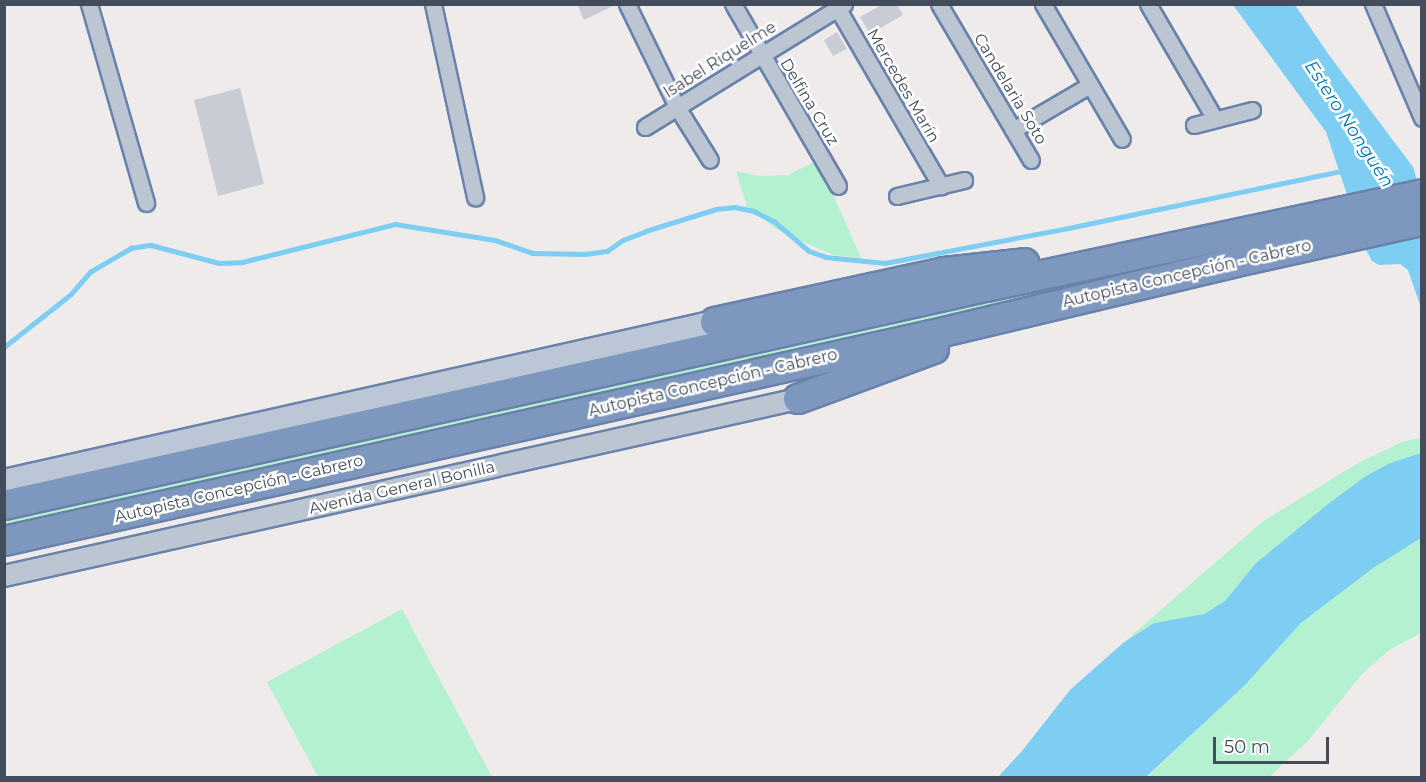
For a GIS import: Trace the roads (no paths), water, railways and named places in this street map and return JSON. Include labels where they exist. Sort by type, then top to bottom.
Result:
[{"type":"highway","name":"Autopista Concepción - Cabrero","points":[[4,541],[1040,309],[1345,224],[1422,194]]},
{"type":"highway","name":"Autopista Concepción - Cabrero","points":[[4,505],[1152,252],[1345,224],[1422,222]]},
{"type":"highway","points":[[715,322],[944,272],[1152,252]]},
{"type":"highway","points":[[798,399],[840,386],[1040,309]]},
{"type":"main road","points":[[4,482],[715,322]]},
{"type":"street","points":[[89,4],[146,203]]},
{"type":"street","points":[[433,4],[475,197]]},
{"type":"street","points":[[627,4],[677,107],[710,160]]},
{"type":"street","name":"Delfina Cruz","points":[[733,4],[838,186]]},
{"type":"street","name":"Candelaria Soto","points":[[939,4],[1031,160]]},
{"type":"street","points":[[1043,4],[1122,140]]},
{"type":"street","points":[[1148,4],[1215,119]]},
{"type":"street","points":[[1373,4],[1422,118]]},
{"type":"street","name":"Isabel Riquelme","points":[[645,127],[839,6]]},
{"type":"street","name":"Mercedes Marín","points":[[839,6],[941,186]]},
{"type":"street","points":[[1013,130],[1090,85]]},
{"type":"street","points":[[1194,125],[1252,110]]},
{"type":"street","points":[[897,196],[964,180]]},
{"type":"street","name":"Avenida General Bonilla","points":[[4,576],[798,399]]},
{"type":"water","name":"Estero Nonguén","points":[[1233,5],[1295,5],[1329,55],[1413,167],[1421,193],[1421,308],[1408,270],[1400,264],[1379,265],[1372,261],[1365,248],[1326,132]]},
{"type":"water","points":[[1421,453],[1421,538],[1373,568],[1301,623],[1245,685],[1146,777],[998,777],[1022,751],[1070,690],[1123,643],[1154,623],[1204,614],[1225,601],[1256,563],[1328,504],[1366,476],[1390,463]]},
{"type":"waterway","points":[[4,347],[71,294],[90,272],[131,248],[151,245],[219,263],[242,262],[395,224],[495,240],[532,253],[585,254],[607,251],[623,240],[646,231],[716,209],[735,207],[754,211],[774,221],[809,251],[826,257],[885,263],[1073,227],[1346,170]]}]
